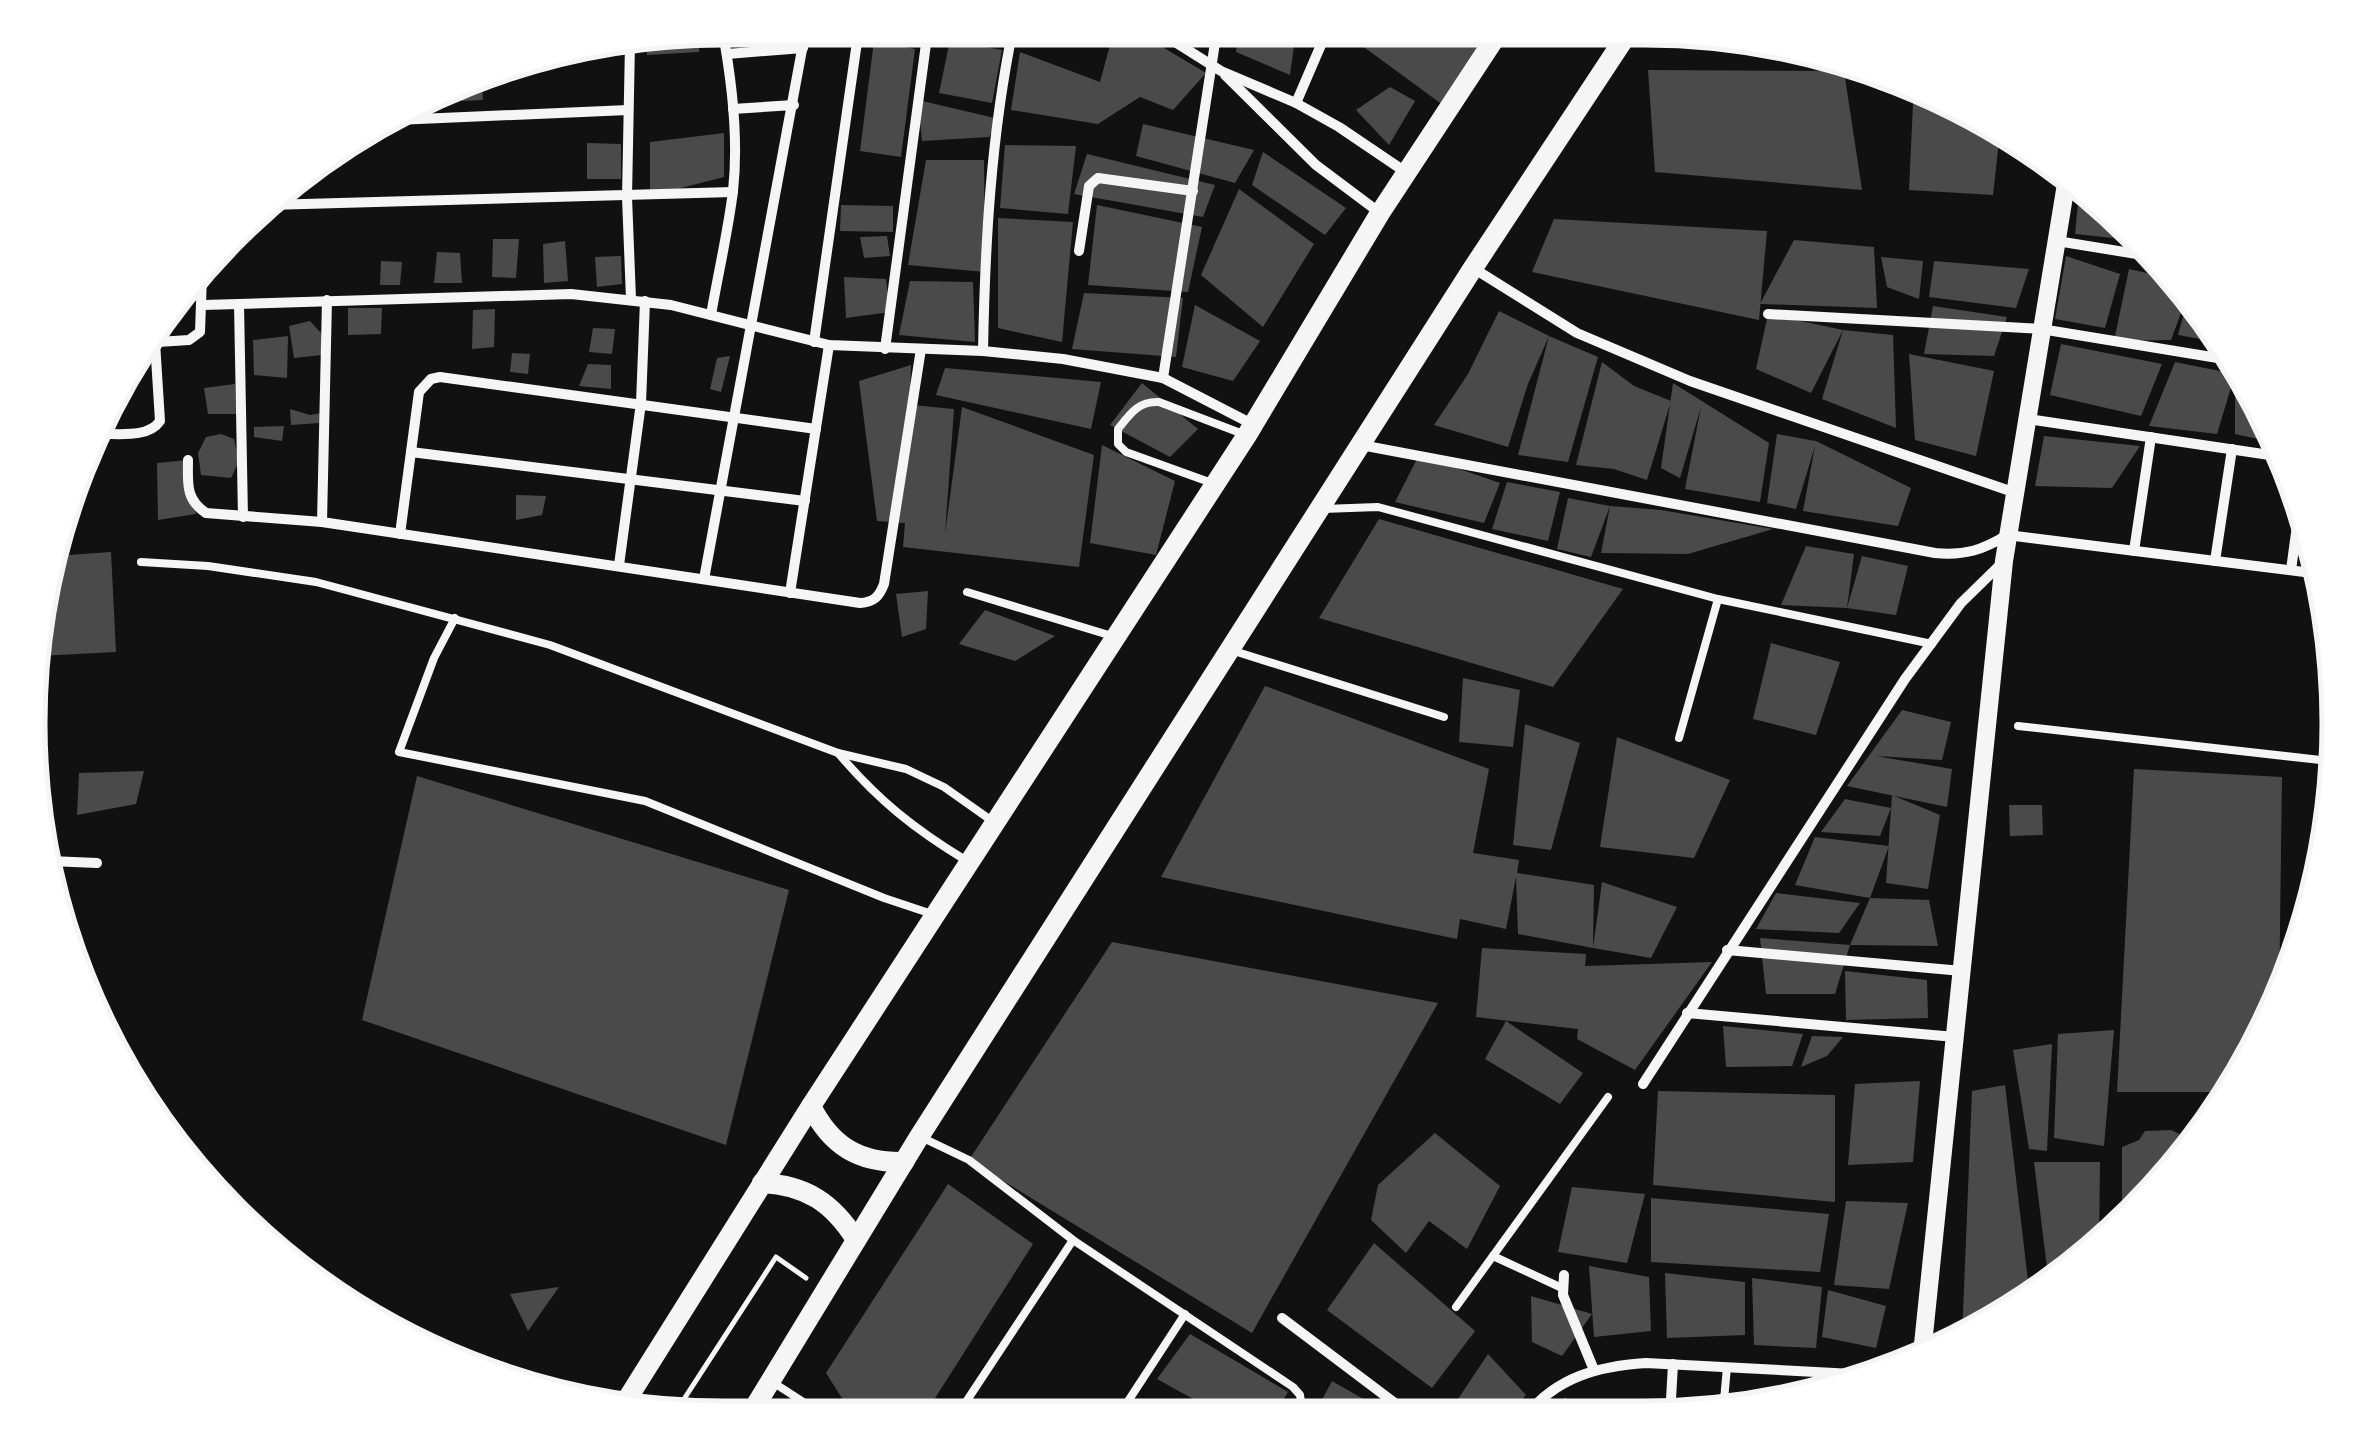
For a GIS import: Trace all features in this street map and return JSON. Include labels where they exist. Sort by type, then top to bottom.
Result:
[{"type":"main road","points":[[629,1394],[1250,430],[1380,214],[1492,45]]},
{"type":"main road","points":[[758,1401],[919,1136],[1473,268],[1620,45]]},
{"type":"main road","points":[[812,1106],[822,1127],[838,1144],[858,1156],[904,1162]]},
{"type":"main road","points":[[762,1183],[785,1184],[827,1203],[856,1240]]},
{"type":"street","points":[[711,314],[733,192],[733,109],[725,45]]},
{"type":"street","points":[[704,579],[803,45]]},
{"type":"street","points":[[814,342],[857,45]]},
{"type":"street","points":[[885,349],[926,45]]},
{"type":"street","points":[[983,351],[985,255],[994,152],[1011,45]]},
{"type":"street","points":[[1180,45],[1217,68],[1339,127],[1408,174]]},
{"type":"street","points":[[1164,378],[1217,68],[1217,45]]},
{"type":"street","points":[[1296,103],[1321,45]]},
{"type":"street","points":[[727,54],[803,48]]},
{"type":"street","points":[[630,52],[627,197],[631,298]]},
{"type":"street","points":[[1217,68],[1316,165],[1380,214]]},
{"type":"street","points":[[733,109],[794,105]]},
{"type":"street","points":[[415,119],[628,110]]},
{"type":"street","points":[[1080,251],[1089,186],[1098,178],[1193,191]]},
{"type":"street","points":[[1923,1340],[2004,560],[2065,191]]},
{"type":"street","points":[[285,206],[733,192]]},
{"type":"street","points":[[2057,241],[2132,253]]},
{"type":"street","points":[[1473,268],[1577,333],[1690,382],[2014,492]]},
{"type":"street","points":[[162,342],[189,340],[200,332],[202,289]]},
{"type":"street","points":[[203,306],[571,294],[631,298],[829,345],[983,351],[1063,359],[1164,378],[1250,430]]},
{"type":"street","points":[[322,522],[328,300]]},
{"type":"street","points":[[620,565],[641,402],[645,301]]},
{"type":"street","points":[[240,304],[242,516]]},
{"type":"street","points":[[1768,314],[2041,329],[2215,358]]},
{"type":"street","points":[[790,593],[829,345]]},
{"type":"street","points":[[188,460],[188,493],[206,513],[322,522],[871,602],[880,595],[921,349]]},
{"type":"street","points":[[110,433],[146,432],[157,427],[160,421],[156,352]]},
{"type":"street","points":[[400,534],[419,392],[431,379],[641,402],[816,429]]},
{"type":"street","points":[[2028,419],[2266,454]]},
{"type":"street","points":[[2134,551],[2151,438]]},
{"type":"street","points":[[1360,444],[1935,553],[1974,552],[2008,535],[2305,572]]},
{"type":"street","points":[[2215,561],[2232,449]]},
{"type":"street","points":[[411,452],[805,500]]},
{"type":"street","points":[[2291,570],[2296,537]]},
{"type":"street","points":[[1642,1084],[1905,679],[1962,603],[2004,560]]},
{"type":"street","points":[[59,861],[96,863]]},
{"type":"street","points":[[1726,950],[1962,971]]},
{"type":"street","points":[[1687,1012],[1955,1037]]},
{"type":"street","points":[[1564,1275],[1562,1288],[1594,1370]]},
{"type":"street","points":[[1282,1318],[1389,1401]]},
{"type":"street","points":[[1540,1401],[1571,1378],[1633,1364],[1836,1373]]},
{"type":"street","points":[[1671,1400],[1673,1364]]},
{"type":"lane","points":[[1215,484],[1126,452],[1118,444],[1118,429],[1140,404],[1159,402],[1250,430]]},
{"type":"lane","points":[[1319,510],[1378,507],[1718,599],[1932,644]]},
{"type":"lane","points":[[141,562],[208,566],[316,582],[550,645],[838,752],[906,769],[944,787],[995,823]]},
{"type":"lane","points":[[967,592],[1116,637]]},
{"type":"lane","points":[[1679,738],[1718,599]]},
{"type":"lane","points":[[455,618],[434,658],[399,752],[645,802],[936,915]]},
{"type":"lane","points":[[1230,650],[1444,718]]},
{"type":"lane","points":[[2018,726],[2321,760]]},
{"type":"lane","points":[[838,752],[883,804],[914,829],[969,863]]},
{"type":"lane","points":[[1456,1307],[1608,1098]]},
{"type":"lane","points":[[919,1136],[969,1160],[1073,1240],[1294,1386],[1301,1401]]},
{"type":"lane","points":[[967,1401],[1073,1240]]},
{"type":"lane","points":[[1493,1256],[1562,1288]]},
{"type":"lane","points":[[1129,1401],[1186,1314]]},
{"type":"lane","points":[[1724,1396],[1727,1367]]},
{"type":"lane","points":[[771,1380],[802,1401]]},
{"type":"path","points":[[683,1400],[776,1257],[825,1290]]},
{"type":"building","points":[[873,45],[915,49],[901,157],[860,151]]},
{"type":"building","points":[[949,45],[1002,50],[992,103],[939,93]]},
{"type":"building","points":[[1110,45],[1159,45],[1206,73],[1173,110],[1140,97],[1098,124],[1011,110],[1020,52],[1100,82]]},
{"type":"building","points":[[1237,45],[1294,45],[1290,75],[1236,52]]},
{"type":"building","points":[[1361,45],[1488,45],[1447,108]]},
{"type":"building","points":[[699,46],[699,52],[647,55],[647,50]]},
{"type":"building","points":[[1648,70],[1829,71],[1845,76],[1862,190],[1655,172]]},
{"type":"building","points":[[1390,87],[1415,101],[1389,145],[1356,110]]},
{"type":"building","points":[[482,90],[483,100],[462,101],[462,98]]},
{"type":"building","points":[[918,100],[999,119],[989,137],[922,141]]},
{"type":"building","points":[[1913,101],[1999,145],[1993,195],[1909,190]]},
{"type":"building","points":[[1143,124],[1254,150],[1235,183],[1136,156]]},
{"type":"building","points":[[724,133],[724,177],[650,196],[650,142]]},
{"type":"building","points":[[587,143],[621,144],[621,179],[587,179]]},
{"type":"building","points":[[1005,145],[1076,146],[1068,214],[1000,208]]},
{"type":"building","points":[[1263,152],[1346,208],[1325,235],[1252,185]]},
{"type":"building","points":[[1087,154],[1215,185],[1203,217],[1074,194]]},
{"type":"building","points":[[926,160],[984,160],[985,272],[908,265]]},
{"type":"building","points":[[1239,189],[1314,244],[1263,327],[1201,275]]},
{"type":"building","points":[[2078,202],[2117,238],[2075,234]]},
{"type":"building","points":[[841,205],[893,206],[893,232],[840,231]]},
{"type":"building","points":[[1097,205],[1202,227],[1188,292],[1088,285]]},
{"type":"building","points":[[998,218],[1073,222],[1062,342],[998,328]]},
{"type":"building","points":[[1554,219],[1767,231],[1759,320],[1532,272]]},
{"type":"building","points":[[887,236],[890,256],[864,258],[860,237]]},
{"type":"building","points":[[493,239],[519,239],[516,278],[492,277]]},
{"type":"building","points":[[1794,240],[1874,247],[1877,308],[1760,304]]},
{"type":"building","points":[[565,241],[568,281],[544,283],[543,244]]},
{"type":"building","points":[[437,252],[460,253],[462,283],[434,283]]},
{"type":"building","points":[[621,256],[622,284],[597,287],[595,257]]},
{"type":"building","points":[[2066,256],[2120,274],[2105,328],[2055,319]]},
{"type":"building","points":[[1881,257],[1923,261],[1919,299],[1887,287]]},
{"type":"building","points":[[381,261],[402,262],[400,285],[380,285]]},
{"type":"building","points":[[1934,261],[2029,269],[2016,308],[1929,297]]},
{"type":"building","points":[[2129,269],[2152,274],[2182,310],[2171,340],[2114,341]]},
{"type":"building","points":[[844,277],[886,279],[890,312],[846,318]]},
{"type":"building","points":[[910,281],[973,282],[975,342],[899,335]]},
{"type":"building","points":[[1084,293],[1183,298],[1176,357],[1072,349]]},
{"type":"building","points":[[1195,305],[1260,341],[1233,381],[1182,367]]},
{"type":"building","points":[[1933,306],[2007,317],[1994,356],[1924,354]]},
{"type":"building","points":[[348,308],[382,308],[381,334],[348,335]]},
{"type":"building","points":[[495,309],[494,347],[472,349],[473,310]]},
{"type":"building","points":[[1499,311],[1549,336],[1528,384],[1508,447],[1434,425],[1468,374]]},
{"type":"building","points":[[2184,313],[2203,339],[2178,335]]},
{"type":"building","points":[[1768,314],[1843,330],[1811,393],[1756,369]]},
{"type":"building","points":[[310,321],[321,333],[322,355],[294,358],[289,326]]},
{"type":"building","points":[[593,328],[615,329],[612,354],[589,352]]},
{"type":"building","points":[[1843,330],[1893,335],[1896,428],[1822,399]]},
{"type":"building","points":[[288,336],[287,378],[254,375],[253,340]]},
{"type":"building","points":[[1549,336],[1598,357],[1568,462],[1518,455]]},
{"type":"building","points":[[2061,344],[2162,364],[2141,416],[2050,395]]},
{"type":"building","points":[[512,353],[530,354],[528,374],[510,372]]},
{"type":"building","points":[[1909,354],[1994,371],[1976,456],[1915,440]]},
{"type":"building","points":[[730,356],[721,392],[710,389],[717,358]]},
{"type":"building","points":[[1602,362],[1634,386],[1671,401],[1647,480],[1614,469],[1576,465]]},
{"type":"building","points":[[2175,362],[2224,372],[2232,385],[2217,434],[2149,426]]},
{"type":"building","points":[[588,364],[611,365],[611,389],[579,386]]},
{"type":"building","points":[[911,365],[908,453],[912,405],[954,409],[945,534],[962,407],[1094,455],[1079,567],[903,547],[905,523],[877,521],[859,381]]},
{"type":"building","points":[[945,368],[1101,382],[1091,429],[936,395]]},
{"type":"building","points":[[1142,383],[1198,429],[1170,457],[1110,425]]},
{"type":"building","points":[[1673,383],[1769,443],[1760,502],[1685,489],[1701,407],[1680,478],[1661,468]]},
{"type":"building","points":[[235,384],[236,414],[208,414],[204,388]]},
{"type":"building","points":[[2235,391],[2259,439],[2235,434]]},
{"type":"building","points":[[290,409],[310,415],[321,413],[319,423],[291,425]]},
{"type":"building","points":[[284,426],[282,441],[254,437],[254,427]]},
{"type":"building","points":[[221,434],[234,439],[239,461],[231,478],[201,475],[198,453],[206,437]]},
{"type":"building","points":[[1777,434],[1816,441],[1911,488],[1898,526],[1803,511],[1815,446],[1796,509],[1767,503]]},
{"type":"building","points":[[2044,436],[2140,446],[2112,488],[2035,486]]},
{"type":"building","points":[[1102,445],[1175,481],[1156,555],[1090,543]]},
{"type":"building","points":[[1419,455],[1500,483],[1484,523],[1395,502]]},
{"type":"building","points":[[188,460],[196,514],[158,520],[157,463]]},
{"type":"building","points":[[1507,482],[1560,492],[1548,541],[1492,529]]},
{"type":"building","points":[[516,495],[546,496],[542,515],[516,520]]},
{"type":"building","points":[[1568,498],[1610,506],[1591,557],[1557,549]]},
{"type":"building","points":[[1610,506],[1661,510],[1773,529],[1688,554],[1601,553]]},
{"type":"building","points":[[1379,519],[1623,589],[1553,687],[1319,618]]},
{"type":"building","points":[[1806,546],[1854,554],[1847,608],[1781,605]]},
{"type":"building","points":[[111,552],[116,652],[49,655],[66,555]]},
{"type":"building","points":[[1862,556],[1908,566],[1896,615],[1847,608]]},
{"type":"building","points":[[928,591],[926,629],[902,637],[896,594]]},
{"type":"building","points":[[985,610],[1055,636],[1015,661],[959,644]]},
{"type":"building","points":[[1771,643],[1840,662],[1816,735],[1753,719]]},
{"type":"building","points":[[1463,678],[1520,690],[1513,747],[1459,742]]},
{"type":"building","points":[[1265,686],[1489,769],[1473,853],[1519,860],[1517,873],[1594,885],[1593,948],[1518,934],[1516,877],[1506,929],[1460,919],[1457,939],[1161,877]]},
{"type":"building","points":[[1902,710],[1951,722],[1942,760],[1876,756],[1952,769],[1947,807],[1847,786]]},
{"type":"building","points":[[1525,724],[1580,743],[1551,850],[1513,845]]},
{"type":"building","points":[[1617,737],[1730,780],[1694,858],[1600,847]]},
{"type":"building","points":[[2134,769],[2282,777],[2280,957],[2252,1023],[2213,1092],[2117,1092]]},
{"type":"building","points":[[144,771],[136,804],[77,815],[79,773]]},
{"type":"building","points":[[417,776],[789,890],[726,1145],[362,1020]]},
{"type":"building","points":[[1892,795],[1940,815],[1928,889],[1886,883]]},
{"type":"building","points":[[1845,799],[1891,808],[1880,836],[1821,832]]},
{"type":"building","points":[[2009,805],[2042,805],[2043,835],[2010,836]]},
{"type":"building","points":[[1815,837],[1889,846],[1870,898],[1795,885]]},
{"type":"building","points":[[1602,882],[1677,907],[1651,958],[1593,948]]},
{"type":"building","points":[[1776,893],[1860,903],[1839,933],[1756,929]]},
{"type":"building","points":[[1870,898],[1929,900],[1938,946],[1850,945]]},
{"type":"building","points":[[1760,938],[1850,945],[1835,994],[1766,994]]},
{"type":"building","points":[[1112,942],[1438,1003],[1252,1333],[969,1160]]},
{"type":"building","points":[[1482,948],[1586,954],[1585,966],[1712,962],[1635,1070],[1577,1039],[1578,1029],[1476,1017]]},
{"type":"building","points":[[1845,971],[1927,980],[1928,1018],[1846,1020]]},
{"type":"building","points":[[1506,1021],[1583,1073],[1560,1104],[1485,1059]]},
{"type":"building","points":[[1723,1026],[1803,1034],[1792,1066],[1726,1067]]},
{"type":"building","points":[[2114,1030],[2104,1146],[2054,1138],[2058,1034]]},
{"type":"building","points":[[1812,1036],[1843,1037],[1827,1056],[1801,1067]]},
{"type":"building","points":[[2052,1044],[2047,1151],[2029,1149],[2013,1050]]},
{"type":"building","points":[[1920,1081],[1913,1162],[1848,1165],[1855,1084]]},
{"type":"building","points":[[2005,1085],[2028,1282],[1963,1321],[1972,1091]]},
{"type":"building","points":[[1658,1091],[1835,1095],[1835,1202],[1653,1185]]},
{"type":"building","points":[[2171,1130],[2182,1135],[2122,1203],[2122,1147],[2139,1140],[2145,1131]]},
{"type":"building","points":[[1435,1133],[1500,1186],[1467,1249],[1429,1221],[1406,1253],[1371,1220],[1378,1185]]},
{"type":"building","points":[[2034,1162],[2100,1162],[2099,1225],[2047,1268]]},
{"type":"building","points":[[948,1184],[1033,1244],[933,1401],[844,1401],[826,1373]]},
{"type":"building","points":[[1572,1187],[1645,1194],[1627,1263],[1558,1252]]},
{"type":"building","points":[[1651,1198],[1829,1214],[1820,1272],[1651,1262]]},
{"type":"building","points":[[1846,1201],[1908,1203],[1889,1289],[1834,1285]]},
{"type":"building","points":[[1374,1243],[1475,1331],[1432,1388],[1327,1310]]},
{"type":"building","points":[[1589,1266],[1649,1277],[1651,1331],[1594,1337]]},
{"type":"building","points":[[1665,1273],[1745,1282],[1745,1335],[1667,1338]]},
{"type":"building","points":[[1752,1278],[1822,1287],[1816,1348],[1754,1345]]},
{"type":"building","points":[[559,1287],[528,1331],[510,1294]]},
{"type":"building","points":[[1828,1290],[1886,1306],[1876,1348],[1822,1337]]},
{"type":"building","points":[[1531,1296],[1592,1314],[1562,1356],[1532,1342]]},
{"type":"building","points":[[1190,1334],[1288,1392],[1283,1401],[1197,1401],[1157,1379]]},
{"type":"building","points":[[1488,1354],[1526,1395],[1521,1401],[1457,1401]]},
{"type":"building","points":[[1332,1381],[1367,1401],[1321,1401]]}]
